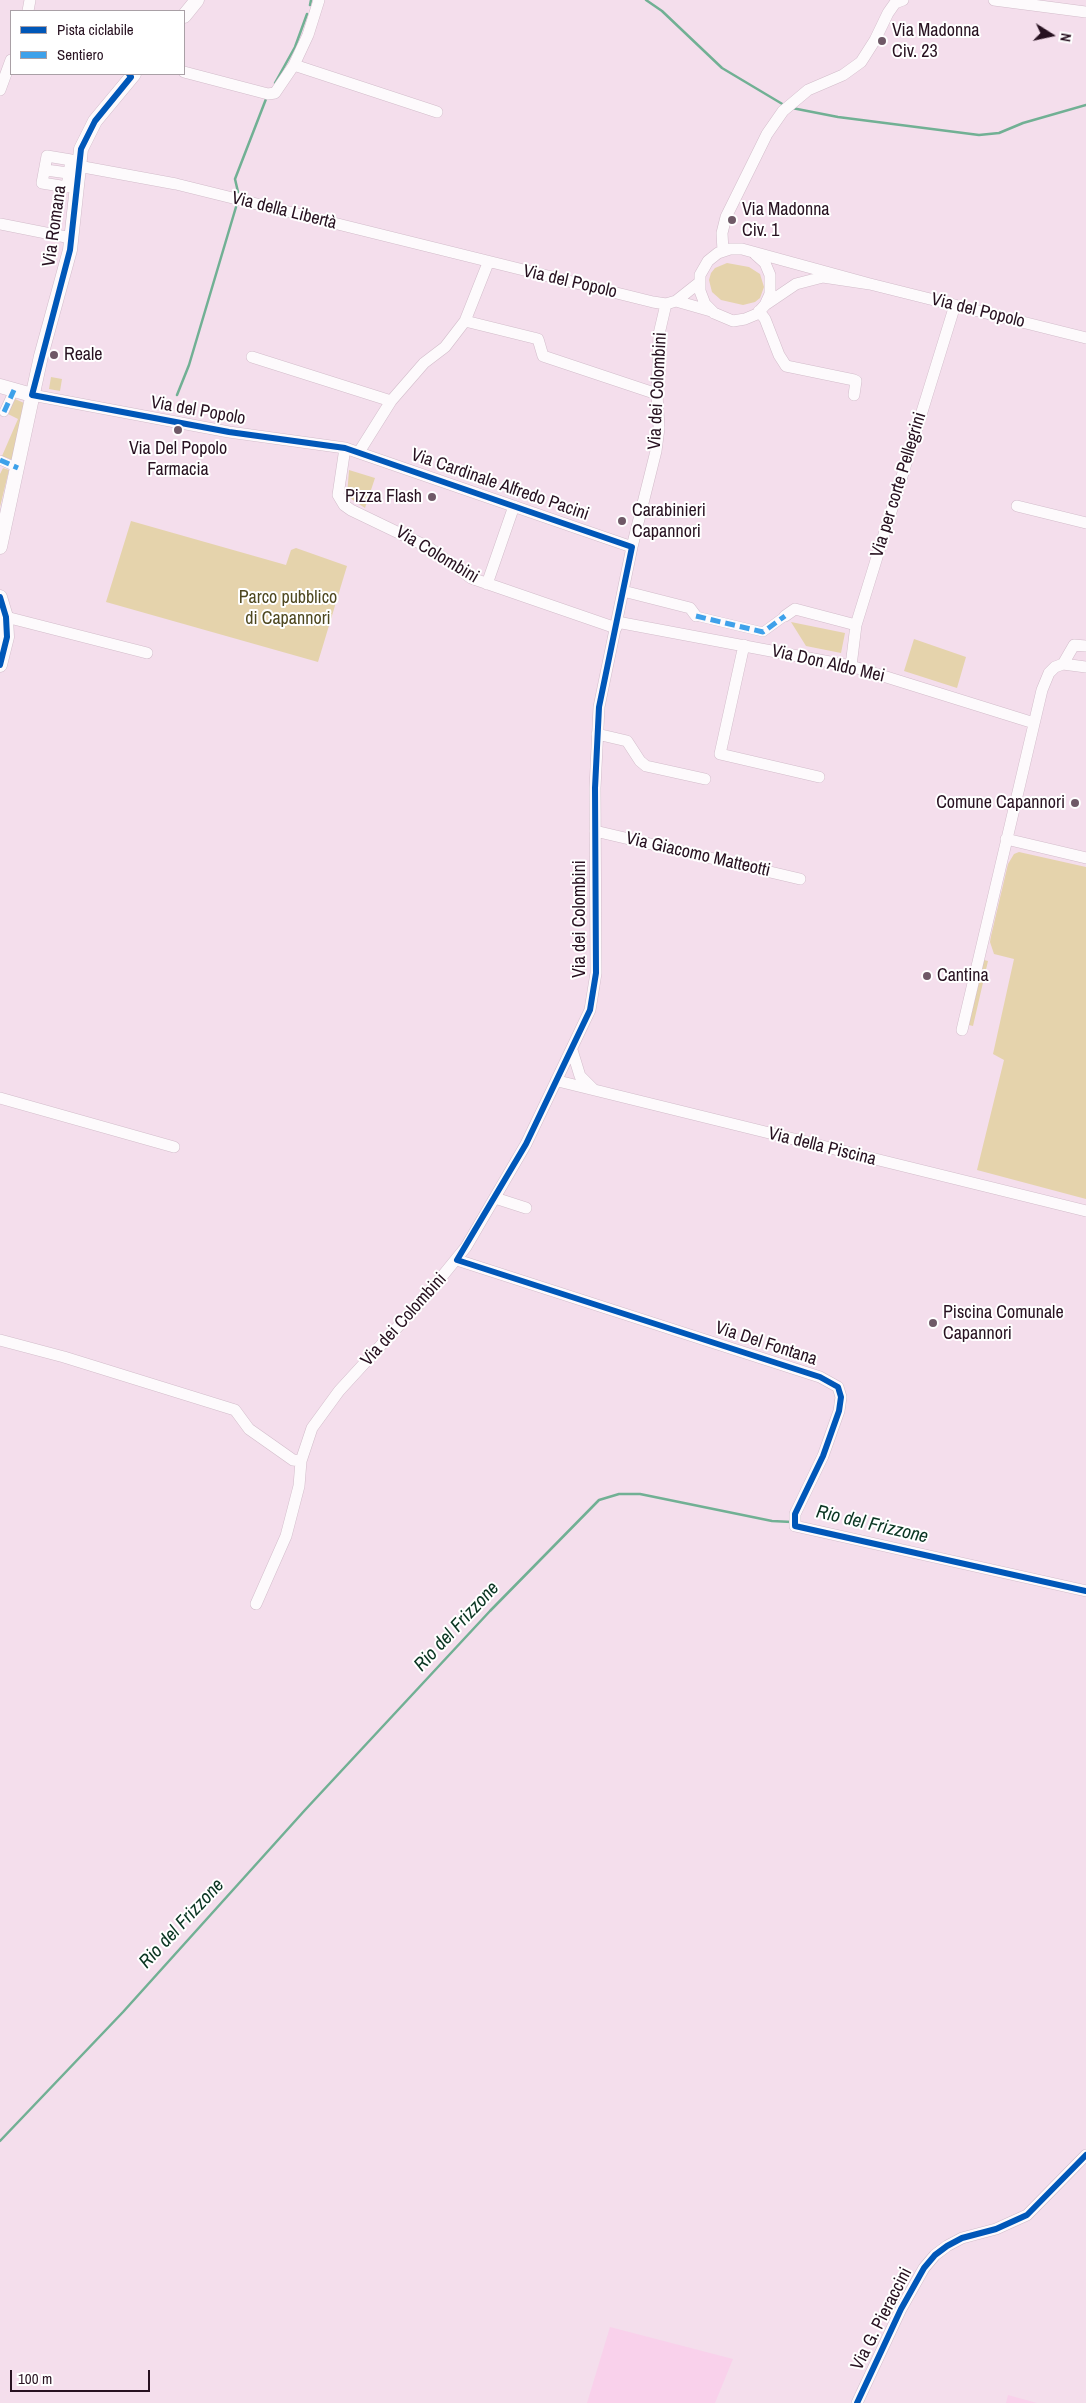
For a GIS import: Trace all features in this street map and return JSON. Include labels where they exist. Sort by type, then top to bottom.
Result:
[{"type":"street","points":[[185,15],[197,0]]},
{"type":"street","points":[[185,72],[268,94],[275,93],[281,87],[294,65],[308,35],[319,0]]},
{"type":"street","points":[[994,0],[1086,12]]},
{"type":"street","points":[[711,311],[702,298],[700,275],[708,261],[723,251],[722,233],[726,217],[759,147],[784,111],[808,90],[843,75],[861,62],[897,1]]},
{"type":"street","points":[[0,90],[10,63]]},
{"type":"street","points":[[294,65],[437,112]]},
{"type":"street","name":"Via Romana","points":[[0,547],[40,356],[65,272],[71,238],[75,171],[81,149],[91,128],[131,75]]},
{"type":"street","name":"Via della Libertà","points":[[46,170],[75,171],[176,184],[488,263]]},
{"type":"street","points":[[0,224],[71,238]]},
{"type":"street","name":"Via del Popolo","points":[[723,251],[742,249],[870,284],[1086,338]]},
{"type":"street","points":[[754,253],[765,263],[770,275],[770,294],[762,308],[778,355],[786,366],[856,381],[854,395]]},
{"type":"street","points":[[358,452],[391,401],[424,363],[444,346],[465,321],[488,263]]},
{"type":"street","name":"Via del Popolo","points":[[488,263],[671,303]]},
{"type":"street","name":"Via del Popolo","points":[[711,311],[733,321],[745,319],[796,284],[823,277],[870,284]]},
{"type":"street","points":[[671,303],[700,282]]},
{"type":"street","points":[[671,303],[711,311]]},
{"type":"street","name":"Via dei Colombini","points":[[256,1604],[286,1536],[299,1486],[301,1461],[312,1428],[320,1415],[457,1260],[496,1198],[526,1144],[558,1081],[590,1010],[595,990],[595,831],[599,708],[632,547],[656,451],[659,428],[657,394],[659,334],[671,303]]},
{"type":"street","name":"Via per corte Pellegrini","points":[[851,666],[856,624],[955,305]]},
{"type":"street","points":[[465,321],[538,339],[544,356],[657,394]]},
{"type":"street","points":[[252,357],[391,401]]},
{"type":"street","points":[[0,386],[32,395]]},
{"type":"street","points":[[4,412],[14,390]]},
{"type":"street","name":"Via del Popolo","points":[[32,395],[229,432],[345,448],[358,452]]},
{"type":"street","name":"Via Colombini","points":[[345,448],[338,495],[344,504],[407,535],[441,556],[459,570],[487,584],[617,625]]},
{"type":"street","name":"Via Cardinale Alfredo Pacini","points":[[358,452],[632,547]]},
{"type":"street","points":[[0,460],[18,468]]},
{"type":"street","points":[[487,584],[514,506]]},
{"type":"street","points":[[1017,506],[1086,523]]},
{"type":"street","points":[[623,591],[690,608],[696,616],[763,632],[795,609],[856,624]]},
{"type":"street","points":[[0,597],[6,617],[6,647],[0,665]]},
{"type":"street","points":[[6,617],[147,653]]},
{"type":"street","name":"Via Don Aldo Mei","points":[[617,625],[744,645],[851,666],[1034,723]]},
{"type":"street","points":[[744,645],[720,754],[819,777]]},
{"type":"street","points":[[1063,664],[1074,645],[1086,646]]},
{"type":"street","points":[[962,1030],[1042,690],[1048,673],[1055,667],[1063,664],[1086,667]]},
{"type":"street","points":[[597,734],[627,742],[640,761],[646,766],[705,779]]},
{"type":"street","name":"Via Giacomo Matteotti","points":[[595,831],[800,879]]},
{"type":"street","points":[[1006,840],[1086,858]]},
{"type":"street","points":[[572,1050],[580,1076],[588,1086],[604,1094]]},
{"type":"street","name":"Via della Piscina","points":[[558,1081],[604,1094],[1086,1211]]},
{"type":"street","points":[[0,1098],[174,1147]]},
{"type":"street","points":[[496,1198],[526,1208]]},
{"type":"street","name":"Via Del Fontana","points":[[457,1260],[820,1377],[838,1388],[841,1397],[839,1411],[823,1456],[795,1521],[806,1529],[1086,1591]]},
{"type":"street","points":[[0,1340],[64,1357],[235,1410],[249,1429],[294,1460],[301,1461]]},
{"type":"street","name":"Via G. Pieraccini","points":[[857,2403],[901,2309],[924,2268],[935,2255],[962,2238],[996,2230],[1027,2215],[1086,2155]]},
{"type":"shaded area","points":[[610,2327],[733,2359],[715,2403],[587,2403]]},
{"type":"shaded area","points":[[1008,2395],[1037,2403],[1006,2403]]},
{"type":"green space","points":[[727,263],[749,267],[760,274],[764,287],[760,298],[755,302],[743,305],[721,300],[712,292],[709,280],[711,273],[715,268]]},
{"type":"green space","points":[[51,377],[62,379],[60,391],[49,389]]},
{"type":"green space","points":[[15,399],[24,403],[12,460],[2,456],[18,419],[8,414]]},
{"type":"green space","points":[[3,468],[9,470],[0,507],[0,474]]},
{"type":"green space","points":[[349,470],[375,478],[365,508],[347,496]]},
{"type":"green space","name":"Parco pubblico di Capannori","points":[[131,521],[286,565],[291,550],[296,548],[347,566],[318,662],[106,602]]},
{"type":"green space","points":[[791,622],[845,633],[841,653],[806,646]]},
{"type":"green space","points":[[914,639],[966,657],[957,688],[904,671]]},
{"type":"green space","points":[[1019,852],[1086,867],[1086,1199],[977,1170],[1004,1060],[993,1054],[1014,959],[994,954],[990,942],[1008,864],[1014,854]]},
{"type":"green space","points":[[984,960],[988,961],[973,1026],[969,1025]]},
{"type":"waterway","points":[[310,5],[311,0]]},
{"type":"waterway","points":[[646,0],[662,11],[722,68],[784,105]]},
{"type":"waterway","points":[[275,83],[295,47],[307,14]]},
{"type":"waterway","points":[[238,192],[235,179],[266,99]]},
{"type":"waterway","points":[[792,108],[838,117],[979,135],[999,133],[1023,123],[1086,105]]},
{"type":"waterway","points":[[177,395],[189,365],[236,207]]},
{"type":"waterway","name":"Rio del Frizzone","points":[[0,2141],[123,2012],[305,1810],[490,1611],[599,1500],[619,1494],[640,1494],[772,1521],[792,1522]]},
{"type":"marked path","points":[[4,412],[14,390]]},
{"type":"marked path","points":[[0,460],[18,468]]},
{"type":"marked path","points":[[696,616],[763,632],[785,616]]},
{"type":"cycle path","points":[[130,75],[131,77],[95,121],[81,149],[70,250],[32,395],[229,432],[345,448],[632,547],[599,707],[595,788],[596,973],[590,1010],[526,1144],[457,1260],[820,1377],[838,1387],[841,1397],[839,1411],[823,1456],[795,1514],[795,1526],[1086,1591]]},
{"type":"cycle path","points":[[0,597],[6,617],[7,637],[0,665]]},
{"type":"cycle path","points":[[857,2403],[901,2309],[924,2268],[935,2255],[962,2238],[996,2229],[1027,2215],[1086,2155]]},
{"type":"place","name":"Via Madonna Civ. 23","points":[[882,41]]},
{"type":"place","name":"Via Madonna Civ. 1","points":[[732,220]]},
{"type":"place","name":"Reale","points":[[54,355]]},
{"type":"place","name":"Via Del Popolo Farmacia","points":[[178,430]]},
{"type":"place","name":"Pizza Flash","points":[[432,497]]},
{"type":"place","name":"Carabinieri Capannori","points":[[622,521]]},
{"type":"place","name":"Comune Capannori","points":[[1075,803]]},
{"type":"place","name":"Cantina","points":[[927,976]]},
{"type":"place","name":"Piscina Comunale Capannori","points":[[933,1323]]}]
